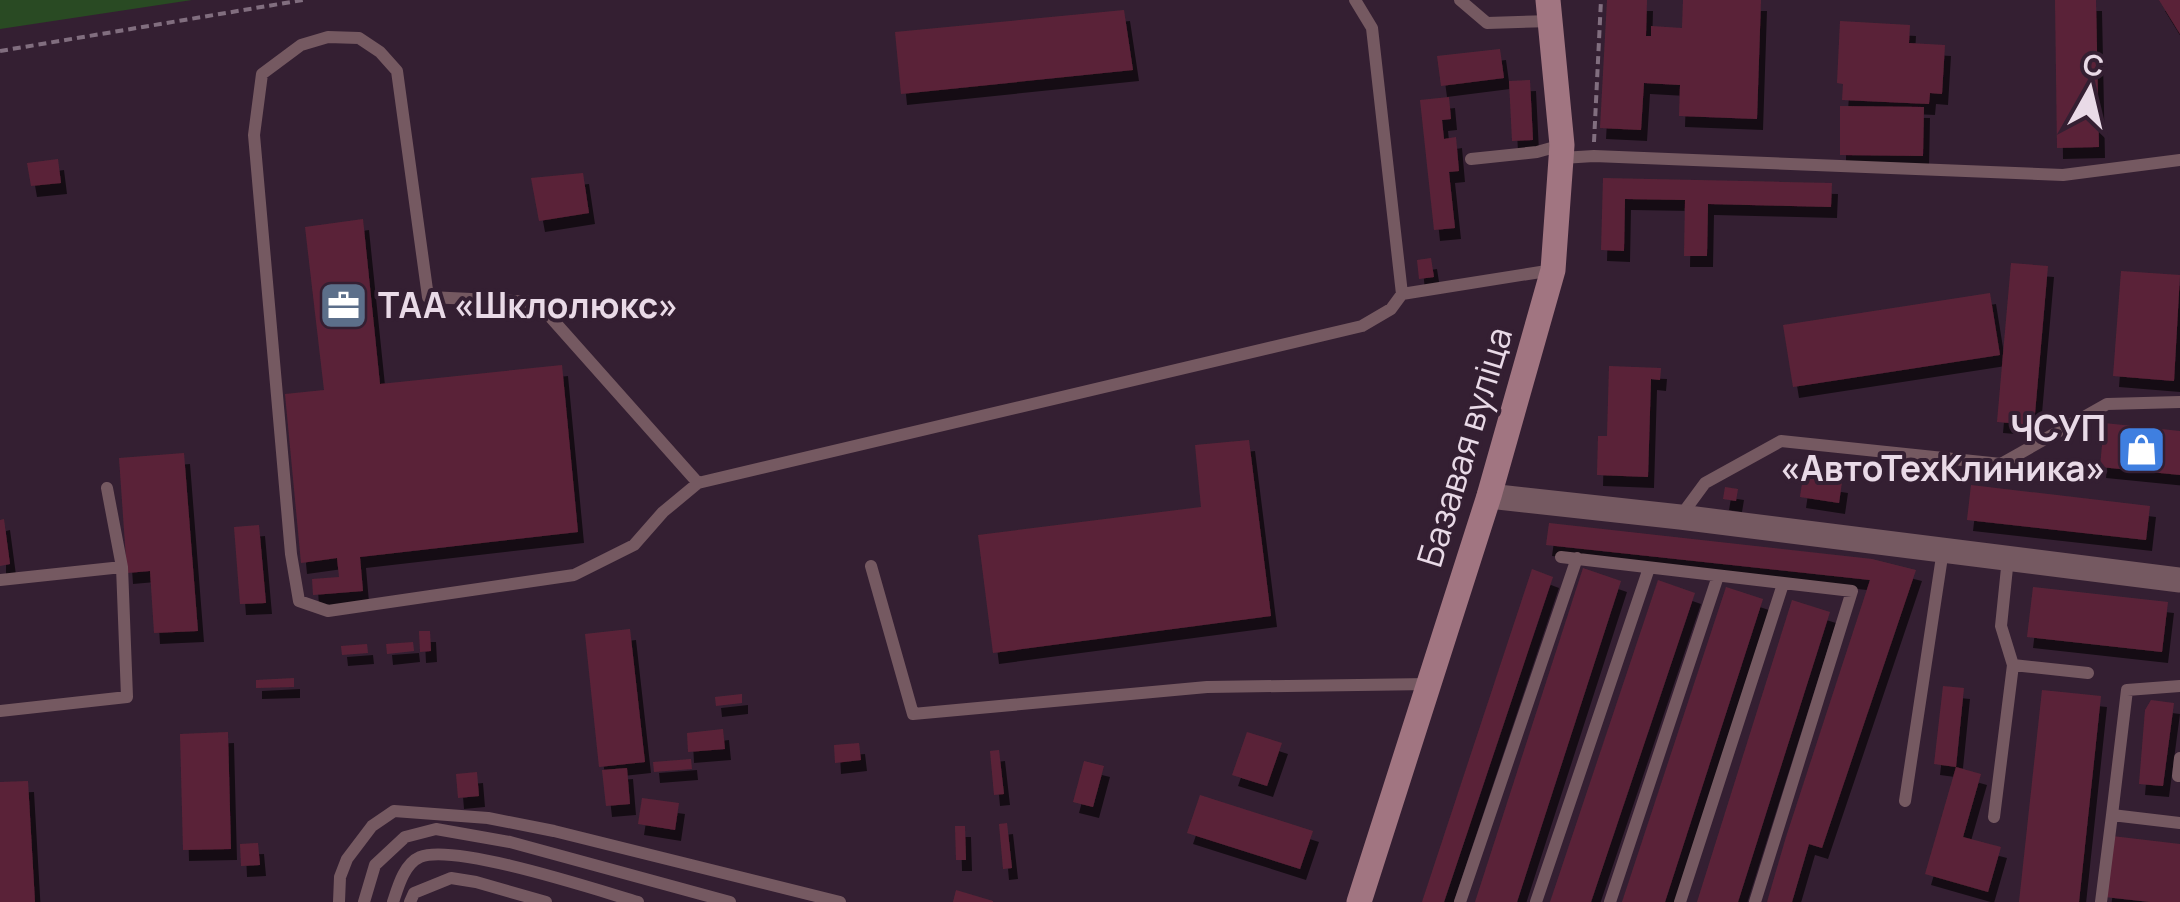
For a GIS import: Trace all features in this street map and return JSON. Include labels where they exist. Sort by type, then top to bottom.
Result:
[{"type":"street","name":"Базавая вуліца","points":[[1359,902],[1489,496],[1553,270],[1562,151],[1550,10]]},
{"type":"street","points":[[1489,496],[1680,516],[2180,580]]},
{"type":"lane","points":[[698,483],[537,302],[428,297],[396,71],[380,52],[359,38],[328,37],[300,45],[262,74],[254,135],[292,554],[299,601],[328,611],[574,575],[634,545],[662,512],[698,483],[1362,326],[1391,309],[1402,294],[1372,28],[1356,0]]},
{"type":"lane","points":[[1460,0],[1487,23],[1550,10]]},
{"type":"lane","points":[[1471,159],[1562,151],[1594,156],[2063,176],[2180,160]]},
{"type":"lane","points":[[1402,294],[1553,270]]},
{"type":"lane","points":[[1680,516],[1705,483],[1781,441],[2001,464],[2107,404],[2180,402]]},
{"type":"lane","points":[[0,712],[127,697],[122,566],[107,488]]},
{"type":"lane","points":[[1906,801],[1943,550]]},
{"type":"lane","points":[[1561,557],[1852,591],[1755,902]]},
{"type":"lane","points":[[1460,902],[1577,558]]},
{"type":"lane","points":[[1994,817],[2013,666],[2001,626],[2008,558]]},
{"type":"lane","points":[[0,580],[122,566]]},
{"type":"lane","points":[[871,566],[913,714],[1207,687],[1428,684]]},
{"type":"lane","points":[[1536,902],[1649,568]]},
{"type":"lane","points":[[1610,902],[1718,576]]},
{"type":"lane","points":[[1680,902],[1783,584]]},
{"type":"lane","points":[[2013,666],[2088,673]]},
{"type":"lane","points":[[2102,902],[2127,690],[2180,686]]},
{"type":"lane","points":[[2180,758],[2180,776]]},
{"type":"lane","points":[[339,902],[340,877],[348,859],[372,826],[394,811],[505,821],[840,902]]},
{"type":"lane","points":[[2112,814],[2180,823]]},
{"type":"lane","points":[[364,902],[375,865],[405,837],[436,829],[510,842],[730,902]]},
{"type":"lane","points":[[393,902],[401,878],[416,858],[438,853],[504,864],[638,902]]},
{"type":"lane","points":[[410,902],[414,893],[451,878],[546,902]]},
{"type":"path","points":[[0,52],[303,0]]},
{"type":"path","points":[[1594,156],[1601,0]]},
{"type":"green space","points":[[0,0],[192,0],[0,29]]},
{"type":"building","points":[[1607,0],[1647,0],[1646,36],[1651,36],[1651,26],[1682,28],[1683,0],[1761,0],[1757,119],[1679,116],[1680,85],[1644,83],[1641,130],[1600,128]]},
{"type":"building","points":[[2055,0],[2096,0],[2099,147],[2057,148]]},
{"type":"building","points":[[2159,0],[2180,0],[2180,34]]},
{"type":"building","points":[[1124,10],[1133,70],[901,94],[895,32]]},
{"type":"building","points":[[1840,21],[1910,25],[1909,43],[1945,45],[1942,94],[1930,93],[1929,104],[1842,100],[1843,84],[1837,83]]},
{"type":"building","points":[[1500,49],[1504,78],[1441,86],[1437,56]]},
{"type":"building","points":[[1530,80],[1533,140],[1512,141],[1509,81]]},
{"type":"building","points":[[1449,97],[1451,119],[1442,120],[1444,139],[1456,137],[1459,171],[1449,172],[1455,228],[1434,230],[1420,100]]},
{"type":"building","points":[[1840,106],[1924,107],[1923,156],[1840,155]]},
{"type":"building","points":[[58,159],[61,183],[31,186],[27,163]]},
{"type":"building","points":[[583,173],[589,213],[539,221],[531,178]]},
{"type":"building","points":[[1603,178],[1832,183],[1831,207],[1708,204],[1707,256],[1684,256],[1685,200],[1625,199],[1624,251],[1601,250]]},
{"type":"building","points":[[363,219],[380,384],[562,365],[578,532],[360,557],[363,591],[313,595],[312,579],[339,577],[337,558],[301,563],[285,394],[324,390],[305,227]]},
{"type":"building","points":[[1431,258],[1434,277],[1419,279],[1417,260]]},
{"type":"building","points":[[2011,263],[2048,266],[2034,425],[1997,422]]},
{"type":"building","points":[[2121,271],[2180,275],[2174,381],[2113,376]]},
{"type":"building","points":[[1990,293],[2000,355],[1793,387],[1783,325]]},
{"type":"building","points":[[1609,366],[1661,368],[1660,380],[1651,379],[1648,477],[1597,475],[1598,436],[1607,436]]},
{"type":"building","name":"ЧСУП «АвтоТехКлиника»","points":[[2104,423],[2180,431],[2180,475],[2100,467]]},
{"type":"building","points":[[1249,440],[1271,616],[993,653],[978,535],[1201,507],[1195,445]]},
{"type":"building","points":[[184,453],[198,631],[154,633],[150,571],[127,573],[119,458]]},
{"type":"building","points":[[1803,476],[1842,482],[1839,503],[1800,497]]},
{"type":"building","points":[[1971,485],[2150,506],[2146,540],[1967,520]]},
{"type":"building","points":[[1725,487],[1738,489],[1736,501],[1723,499]]},
{"type":"building","points":[[4,519],[10,564],[0,566],[0,520]]},
{"type":"building","points":[[1549,523],[1872,559],[1916,570],[1822,848],[1809,844],[1792,902],[1767,902],[1870,580],[1546,545]]},
{"type":"building","points":[[259,525],[266,603],[240,604],[234,527]]},
{"type":"building","points":[[1583,568],[1621,581],[1517,902],[1475,902]]},
{"type":"building","points":[[1532,569],[1553,577],[1444,902],[1422,902]]},
{"type":"building","points":[[1658,580],[1695,593],[1591,902],[1550,902]]},
{"type":"building","points":[[1726,587],[1763,599],[1665,902],[1622,902]]},
{"type":"building","points":[[2033,587],[2168,602],[2162,652],[2027,637]]},
{"type":"building","points":[[1792,600],[1830,612],[1738,902],[1697,902]]},
{"type":"building","points":[[630,629],[645,762],[599,767],[585,634]]},
{"type":"building","points":[[419,631],[430,631],[431,651],[420,652]]},
{"type":"building","points":[[413,642],[414,651],[387,654],[386,644]]},
{"type":"building","points":[[367,644],[368,653],[342,655],[341,646]]},
{"type":"building","points":[[294,678],[294,687],[256,688],[256,680]]},
{"type":"building","points":[[1943,686],[1964,688],[1956,767],[1934,764]]},
{"type":"building","points":[[2042,690],[2101,696],[2079,902],[2019,902]]},
{"type":"building","points":[[742,694],[742,703],[716,706],[715,697]]},
{"type":"building","points":[[2151,700],[2174,703],[2163,786],[2139,784],[2145,710]]},
{"type":"building","points":[[723,729],[725,749],[688,752],[687,733]]},
{"type":"building","points":[[228,732],[231,849],[183,850],[180,734]]},
{"type":"building","points":[[1247,732],[1282,743],[1267,786],[1232,775]]},
{"type":"building","points":[[859,743],[861,760],[835,763],[834,745]]},
{"type":"building","points":[[999,750],[1004,794],[994,795],[990,751]]},
{"type":"building","points":[[691,759],[692,769],[654,772],[653,762]]},
{"type":"building","points":[[1084,761],[1104,766],[1093,807],[1073,802]]},
{"type":"building","points":[[1956,767],[1981,774],[1963,837],[2001,847],[1988,892],[1925,874]]},
{"type":"building","points":[[627,768],[630,804],[606,806],[602,770]]},
{"type":"building","points":[[477,772],[479,796],[458,798],[456,774]]},
{"type":"building","points":[[28,781],[35,902],[0,902],[0,782]]},
{"type":"building","points":[[1200,795],[1313,831],[1300,869],[1187,833]]},
{"type":"building","points":[[642,798],[679,803],[675,830],[638,824]]},
{"type":"building","points":[[1007,823],[1012,868],[1003,869],[999,824]]},
{"type":"building","points":[[955,826],[965,826],[966,860],[956,860]]},
{"type":"building","points":[[2112,836],[2180,844],[2180,902],[2105,897]]},
{"type":"building","points":[[258,843],[260,865],[241,866],[240,844]]},
{"type":"building","points":[[956,890],[993,901],[993,902],[953,902]]},
{"type":"place","name":"ТАА «Шклолюкс»","points":[[343,306]]},
{"type":"place","name":"ЧСУП «АвтоТехКлиника»","points":[[2141,449]]}]
